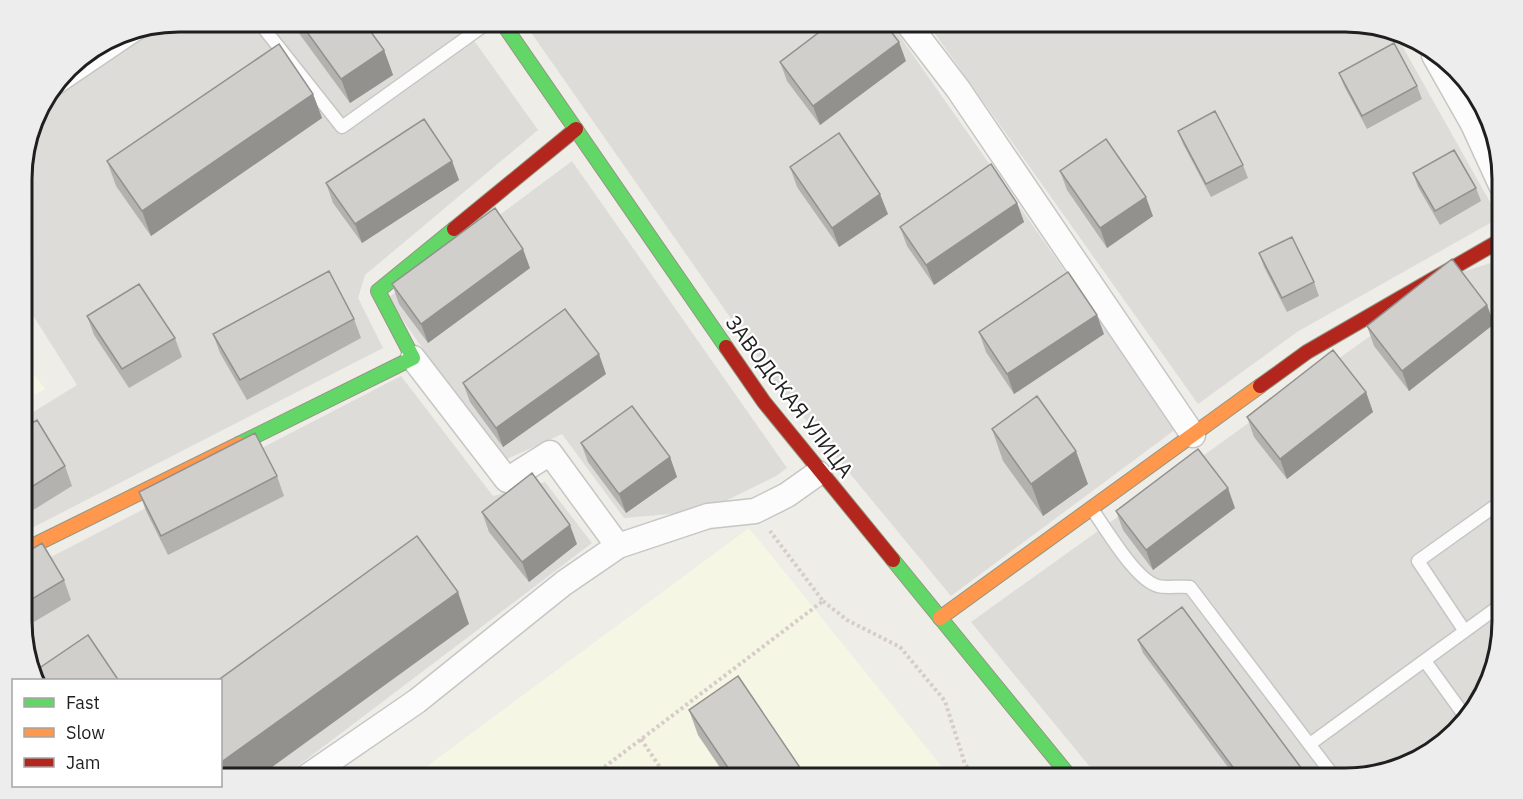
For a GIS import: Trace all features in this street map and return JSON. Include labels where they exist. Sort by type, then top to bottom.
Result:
[{"type":"street","name":"ЗАВОДСКАЯ УЛИЦА","points":[[509,32],[764,402],[818,473],[1062,767]]},
{"type":"street","points":[[914,32],[958,89],[1193,435]]},
{"type":"street","points":[[1442,69],[1473,124],[1490,162]]},
{"type":"street","points":[[576,129],[378,291],[413,357],[507,480],[550,453],[618,546]]},
{"type":"street","points":[[940,618],[1307,352],[1492,245]]},
{"type":"street","points":[[32,546],[413,357]]},
{"type":"street","points":[[320,768],[417,701],[564,583],[618,546],[708,516],[755,511],[788,495],[818,473]]},
{"type":"lane","points":[[267,32],[342,127],[475,32]]},
{"type":"lane","points":[[72,78],[127,41]]},
{"type":"lane","points":[[1091,508],[1144,580],[1160,587],[1173,585],[1190,587],[1327,767]]},
{"type":"lane","points":[[1464,630],[1418,561],[1492,508]]},
{"type":"lane","points":[[1310,744],[1492,611]]},
{"type":"lane","points":[[1425,661],[1460,710]]},
{"type":"path","points":[[755,511],[823,601],[847,620],[900,647],[945,700],[967,767]]},
{"type":"path","points":[[604,768],[823,601]]},
{"type":"path","points":[[641,739],[660,768]]},
{"type":"shaded area","points":[[468,32],[538,130],[365,275],[358,298],[383,348],[32,528],[32,413],[77,385],[32,314],[32,169],[37,141],[51,105],[62,89],[82,68],[105,51],[131,39],[159,33]]},
{"type":"shaded area","points":[[531,32],[897,32],[1176,429],[951,596],[781,390]]},
{"type":"shaded area","points":[[934,32],[1354,32],[1373,34],[1401,43],[1492,206],[1492,222],[1297,332],[1198,404]]},
{"type":"shaded area","points":[[572,161],[787,468],[776,476],[705,511],[624,518],[562,434],[500,462],[388,298]]},
{"type":"shaded area","points":[[1492,263],[1492,620],[1486,658],[1480,677],[1467,702],[1441,731],[1426,743],[1392,760],[1373,765],[1354,767],[1090,767],[971,622],[1458,273]]},
{"type":"shaded area","points":[[32,371],[45,389],[32,396]]},
{"type":"shaded area","points":[[401,376],[493,496],[545,482],[592,543],[295,768],[222,768],[222,679],[44,679],[33,640],[32,567]]},
{"type":"shaded area","points":[[749,528],[942,767],[425,768]]},
{"type":"building","points":[[307,32],[371,32],[384,50],[341,79]]},
{"type":"building","points":[[820,32],[891,32],[899,42],[813,106],[780,62]]},
{"type":"building","points":[[1394,43],[1417,86],[1362,116],[1339,73]]},
{"type":"building","points":[[279,44],[313,94],[142,211],[107,161]]},
{"type":"building","points":[[1215,111],[1243,165],[1206,184],[1178,131]]},
{"type":"building","points":[[424,119],[452,161],[355,224],[326,183]]},
{"type":"building","points":[[839,133],[880,194],[832,228],[790,167]]},
{"type":"building","points":[[1106,139],[1146,197],[1100,228],[1060,171]]},
{"type":"building","points":[[1454,150],[1476,188],[1435,211],[1413,173]]},
{"type":"building","points":[[991,164],[1017,203],[926,265],[900,227]]},
{"type":"building","points":[[495,208],[523,249],[421,324],[392,284]]},
{"type":"building","points":[[1292,237],[1314,282],[1282,298],[1259,253]]},
{"type":"building","points":[[1452,259],[1487,305],[1402,371],[1367,326]]},
{"type":"building","points":[[329,271],[354,319],[240,380],[213,334]]},
{"type":"building","points":[[1068,272],[1097,315],[1007,374],[979,332]]},
{"type":"building","points":[[139,284],[175,338],[122,369],[87,316]]},
{"type":"building","points":[[565,309],[599,354],[496,428],[463,383]]},
{"type":"building","points":[[1333,350],[1366,392],[1280,459],[1247,417]]},
{"type":"building","points":[[1037,396],[1076,451],[1031,484],[992,429]]},
{"type":"building","points":[[632,406],[670,457],[619,494],[581,443]]},
{"type":"building","points":[[37,420],[65,466],[32,487],[32,423]]},
{"type":"building","points":[[255,433],[277,476],[161,536],[139,492]]},
{"type":"building","points":[[1198,449],[1228,488],[1146,550],[1116,511]]},
{"type":"building","points":[[532,473],[570,525],[522,562],[482,512]]},
{"type":"building","points":[[417,536],[458,592],[222,762],[222,679],[220,679]]},
{"type":"building","points":[[42,543],[64,580],[32,599],[32,549]]},
{"type":"building","points":[[1182,607],[1301,767],[1233,767],[1138,640]]},
{"type":"building","points":[[88,635],[118,679],[44,679],[40,668]]},
{"type":"building","points":[[738,676],[800,767],[728,768],[689,710]]},
{"type":"traffic: fast","points":[[509,32],[726,347]]},
{"type":"traffic: fast","points":[[239,444],[413,358],[378,291],[454,229]]},
{"type":"traffic: fast","points":[[893,560],[1062,767]]},
{"type":"traffic: slow","points":[[940,618],[1260,386]]},
{"type":"traffic: slow","points":[[32,546],[239,444]]},
{"type":"traffic: jam","points":[[454,229],[576,129]]},
{"type":"traffic: jam","points":[[1260,386],[1307,352],[1492,245]]},
{"type":"traffic: jam","points":[[726,347],[764,402],[893,560]]}]
